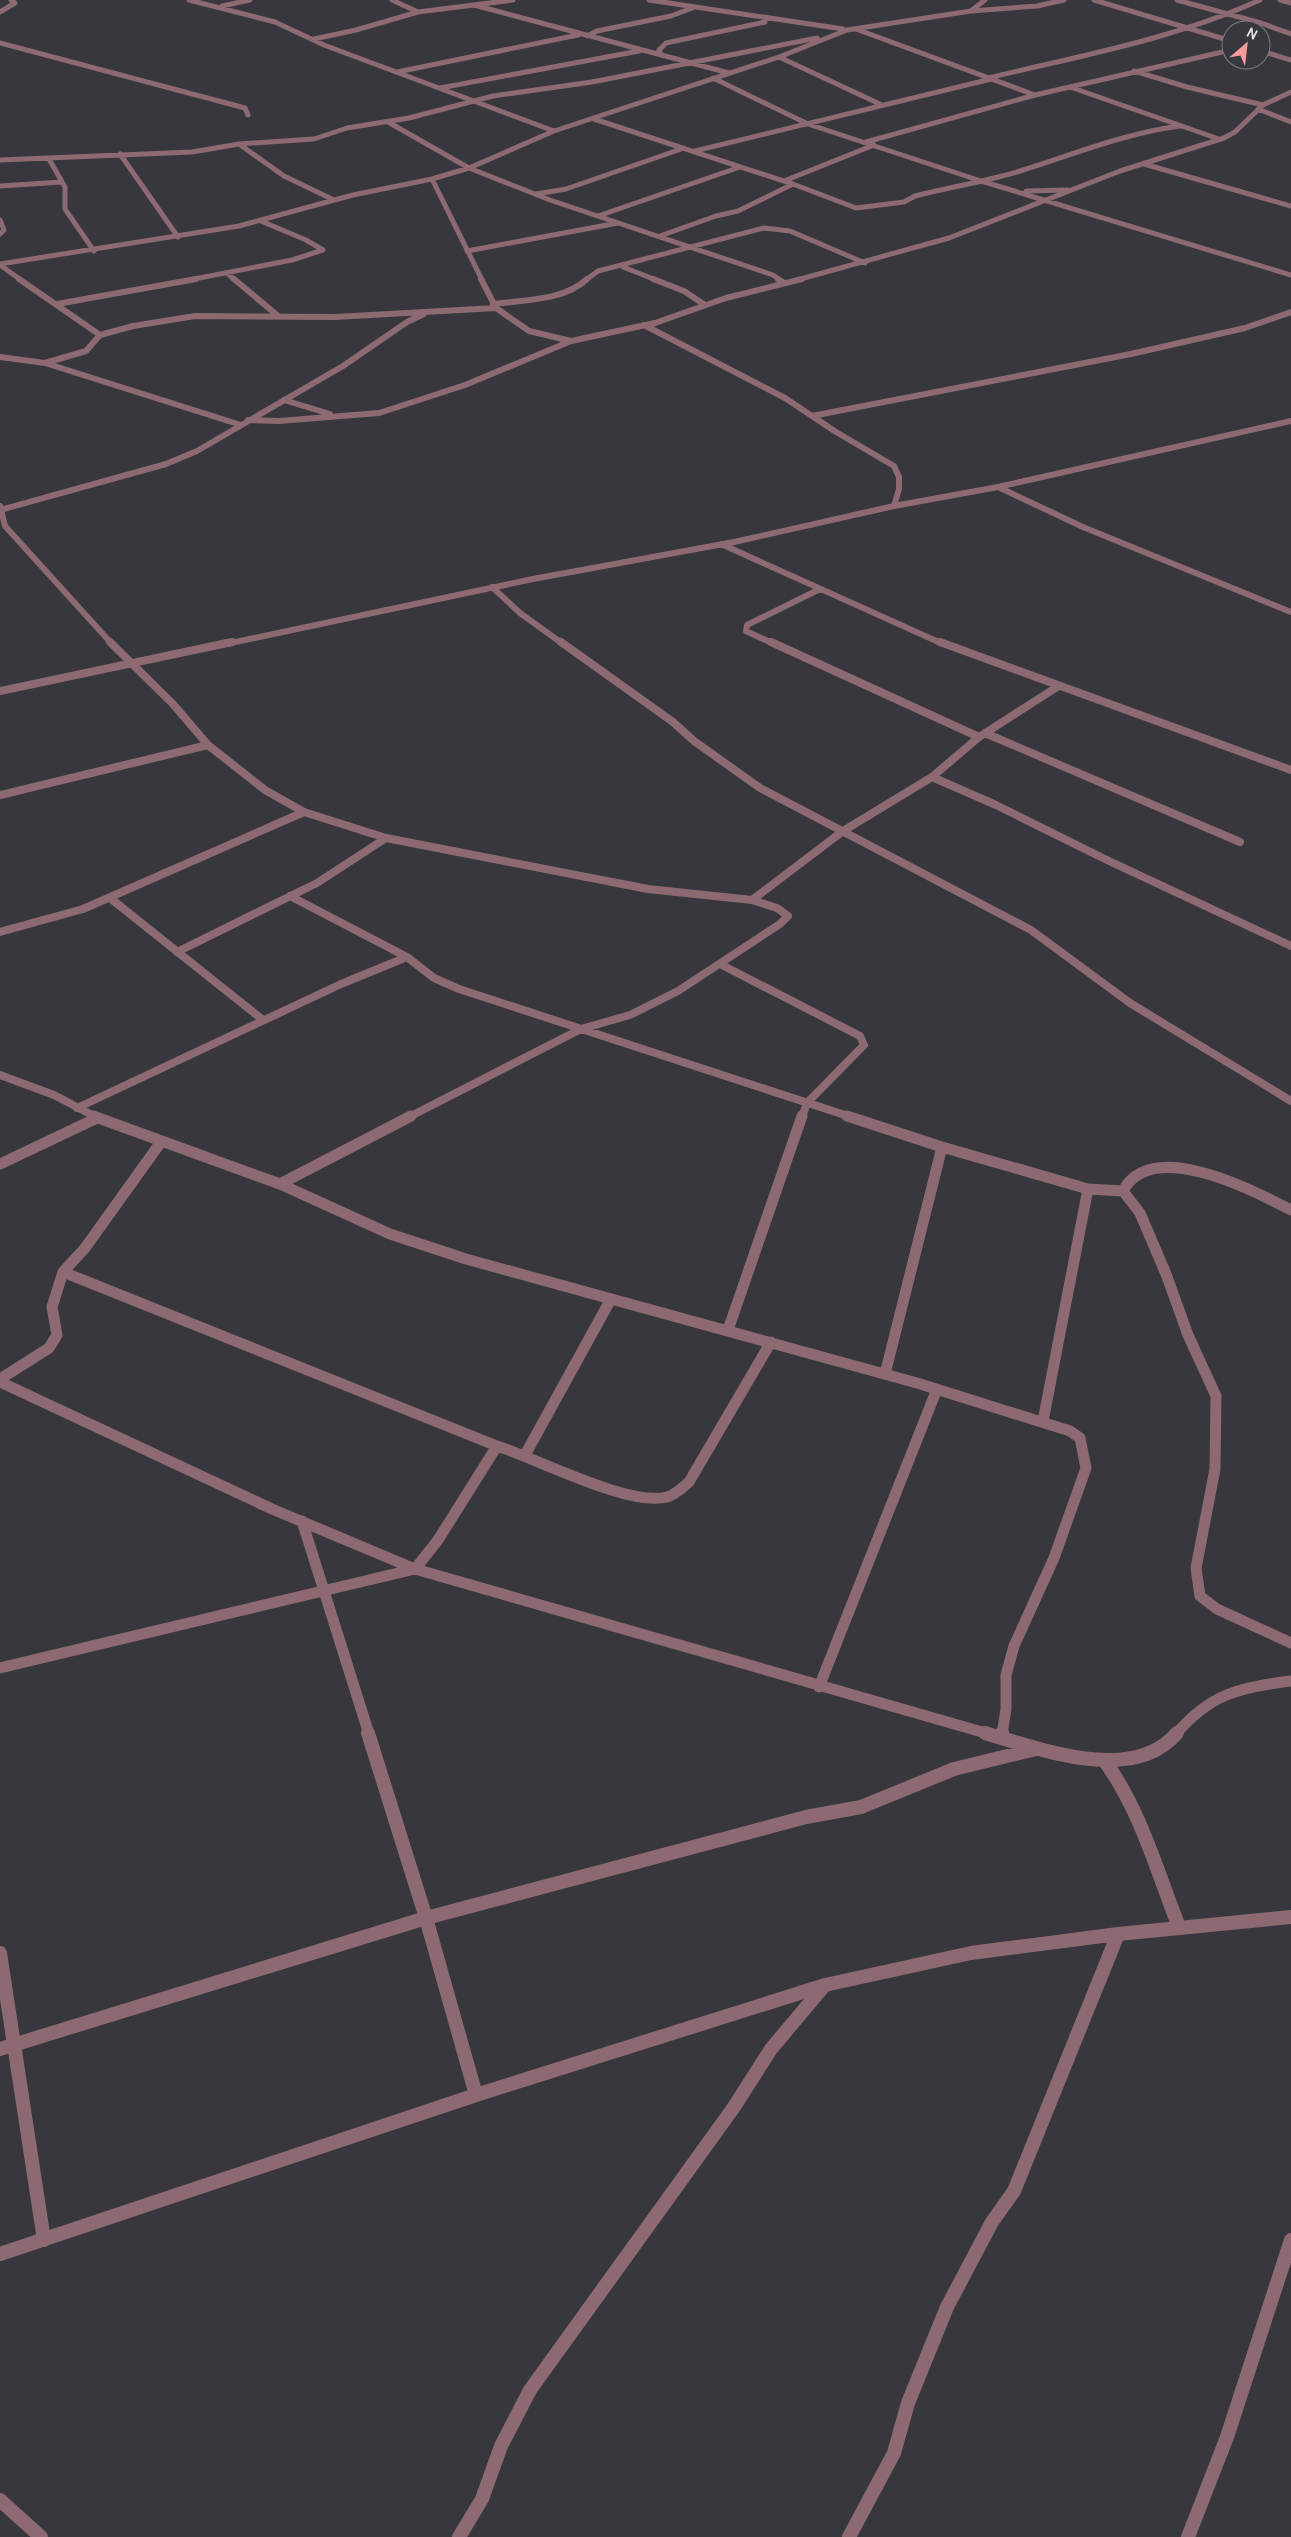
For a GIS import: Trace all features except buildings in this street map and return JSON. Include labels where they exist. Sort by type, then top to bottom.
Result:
[{"type":"street","points":[[189,0],[276,22],[471,101],[554,130]]},
{"type":"street","points":[[218,7],[250,0]]},
{"type":"street","points":[[392,0],[418,12]]},
{"type":"street","points":[[481,0],[488,3]]},
{"type":"street","points":[[314,39],[356,30],[418,12],[513,0]]},
{"type":"street","points":[[649,0],[847,30]]},
{"type":"street","points":[[971,10],[985,0]]},
{"type":"street","points":[[0,265],[178,237],[260,221],[334,200],[432,179],[468,168],[554,130],[594,119],[779,57],[847,30],[971,10],[1037,6],[1064,0]]},
{"type":"street","points":[[1094,0],[1221,38]]},
{"type":"street","points":[[1177,0],[1291,34]]},
{"type":"street","points":[[694,151],[1155,38],[1229,14],[1260,0]]},
{"type":"street","points":[[1280,0],[1291,3]]},
{"type":"street","points":[[0,12],[15,1]]},
{"type":"street","points":[[474,5],[729,73]]},
{"type":"street","points":[[397,72],[671,16],[692,8]]},
{"type":"street","points":[[661,55],[659,50],[666,43],[773,20]]},
{"type":"street","points":[[856,29],[1035,95]]},
{"type":"street","points":[[588,36],[596,31]]},
{"type":"street","points":[[0,160],[192,152],[239,144],[314,139],[347,128],[388,122],[493,96],[592,82],[833,35]]},
{"type":"street","points":[[0,43],[245,108],[248,115]]},
{"type":"street","points":[[439,88],[642,50]]},
{"type":"street","points":[[866,143],[1035,95],[1221,52]]},
{"type":"street","points":[[1271,54],[1291,60]]},
{"type":"street","points":[[779,57],[882,105]]},
{"type":"street","points":[[1134,71],[1187,88],[1261,107],[1291,122]]},
{"type":"street","points":[[713,78],[808,124],[978,180],[1050,200],[1291,275]]},
{"type":"street","points":[[1069,87],[1219,140]]},
{"type":"street","points":[[248,420],[279,421],[379,413],[522,363],[571,341],[644,326],[705,305],[865,263],[969,231],[1143,163],[1219,140],[1235,132],[1261,107],[1291,92]]},
{"type":"street","points":[[594,119],[793,184],[848,205],[866,208],[904,202],[915,196],[1023,170],[1042,162],[1151,130],[1180,126]]},
{"type":"street","points":[[388,122],[468,168],[535,195],[773,275],[784,283]]},
{"type":"street","points":[[239,144],[284,176],[334,200]]},
{"type":"street","points":[[784,181],[874,146]]},
{"type":"street","points":[[535,195],[566,189],[684,148]]},
{"type":"street","points":[[120,154],[178,237]]},
{"type":"street","points":[[49,159],[64,187],[65,209],[94,251]]},
{"type":"street","points":[[1143,163],[1291,206]]},
{"type":"street","points":[[598,216],[740,167]]},
{"type":"street","points":[[432,179],[494,306],[529,331],[571,341]]},
{"type":"street","points":[[0,186],[62,182]]},
{"type":"street","points":[[660,236],[716,216],[738,211],[793,184]]},
{"type":"street","points":[[557,202],[566,189]]},
{"type":"street","points":[[1017,191],[1074,190]]},
{"type":"street","points":[[0,220],[4,230],[0,234]]},
{"type":"street","points":[[57,304],[228,273],[292,260],[323,250],[306,240],[260,221]]},
{"type":"street","points":[[467,251],[563,235],[618,223]]},
{"type":"street","points":[[45,363],[86,351],[100,335],[133,326],[195,316],[277,315],[335,317],[432,312],[494,306],[572,290],[592,273],[761,228],[790,231],[865,263]]},
{"type":"street","points":[[0,265],[100,335]]},
{"type":"street","points":[[622,266],[684,291],[705,305]]},
{"type":"street","points":[[228,273],[277,315]]},
{"type":"street","points":[[280,1184],[581,1029],[630,1015],[678,991],[780,924],[788,916],[777,908],[752,900],[648,889],[386,838],[304,812],[265,790],[208,746],[173,704],[130,663],[5,526],[0,508],[166,464],[197,450],[342,366],[407,322],[432,312]]},
{"type":"street","points":[[812,416],[1131,354],[1245,328],[1291,312]]},
{"type":"street","points":[[644,326],[785,398],[836,432],[894,466],[899,477],[899,489],[894,506]]},
{"type":"street","points":[[0,358],[45,363],[241,425]]},
{"type":"street","points":[[284,400],[340,417]]},
{"type":"street","points":[[0,690],[492,587],[721,544],[894,506],[998,487],[1291,421]]},
{"type":"street","points":[[998,487],[1082,527],[1291,612]]},
{"type":"street","points":[[721,544],[957,650],[1291,770]]},
{"type":"street","points":[[492,587],[520,613],[760,788],[843,831],[934,882],[988,907],[1031,930],[1130,1003],[1291,1101]]},
{"type":"street","points":[[820,589],[748,626],[746,631],[982,735],[1240,842]]},
{"type":"street","points":[[752,900],[843,831],[932,777],[982,735],[1057,687]]},
{"type":"street","points":[[0,796],[208,746]]},
{"type":"street","points":[[932,777],[996,805],[1108,861],[1291,946]]},
{"type":"street","points":[[0,932],[48,920],[110,898],[304,812]]},
{"type":"street","points":[[177,952],[317,883],[386,838]]},
{"type":"street","points":[[290,896],[407,957],[434,978],[458,989],[942,1147],[1088,1189],[1123,1191],[1140,1213],[1166,1274],[1188,1335],[1216,1396],[1215,1469],[1196,1568],[1200,1596],[1217,1609],[1291,1643]]},
{"type":"street","points":[[110,898],[263,1020]]},
{"type":"street","points":[[77,1108],[350,980],[407,957]]},
{"type":"street","points":[[720,964],[860,1036],[864,1044],[807,1103],[728,1330]]},
{"type":"street","points":[[0,1075],[54,1095],[97,1118],[280,1184],[390,1234],[466,1258],[885,1374],[1070,1430],[1080,1438],[1086,1468],[1050,1566],[1014,1646],[1006,1675],[1006,1709],[1001,1738]]},
{"type":"street","points":[[0,1164],[97,1118]]},
{"type":"street","points":[[0,1381],[49,1348],[57,1335],[52,1307],[55,1292],[63,1272],[85,1248],[161,1142]]},
{"type":"street","points":[[885,1374],[942,1147]]},
{"type":"street","points":[[1123,1191],[1131,1178],[1151,1170],[1172,1167],[1202,1172],[1230,1181],[1291,1210]]},
{"type":"street","points":[[1042,1421],[1088,1189]]},
{"type":"street","points":[[63,1272],[497,1446],[525,1455],[607,1489],[646,1500],[669,1497],[689,1482],[770,1342]]},
{"type":"street","points":[[525,1455],[611,1299]]},
{"type":"street","points":[[0,1381],[155,1456],[415,1569],[819,1687],[1037,1748],[1104,1760],[1137,1758],[1158,1751],[1200,1708],[1235,1691],[1291,1681]]},
{"type":"street","points":[[819,1687],[937,1389]]},
{"type":"street","points":[[0,1668],[415,1569],[428,1555],[482,1464],[497,1446]]},
{"type":"street","points":[[302,1521],[426,1918],[476,2095]]},
{"type":"street","points":[[6,2047],[426,1918],[806,1816],[860,1807],[954,1769],[1037,1748]]},
{"type":"street","points":[[1104,1760],[1116,1776],[1134,1810],[1180,1927]]},
{"type":"street","points":[[0,2254],[476,2095],[825,1985],[971,1953],[1180,1927],[1291,1917]]},
{"type":"street","points":[[849,2537],[894,2453],[908,2403],[947,2307],[992,2222],[1014,2191],[1118,1934]]},
{"type":"street","points":[[0,1954],[6,2047],[44,2240]]},
{"type":"street","points":[[459,2537],[482,2498],[501,2446],[530,2390],[734,2107],[771,2049],[825,1985]]},
{"type":"street","points":[[1188,2537],[1227,2437],[1291,2240]]},
{"type":"street","points":[[0,2500],[41,2537]]}]
